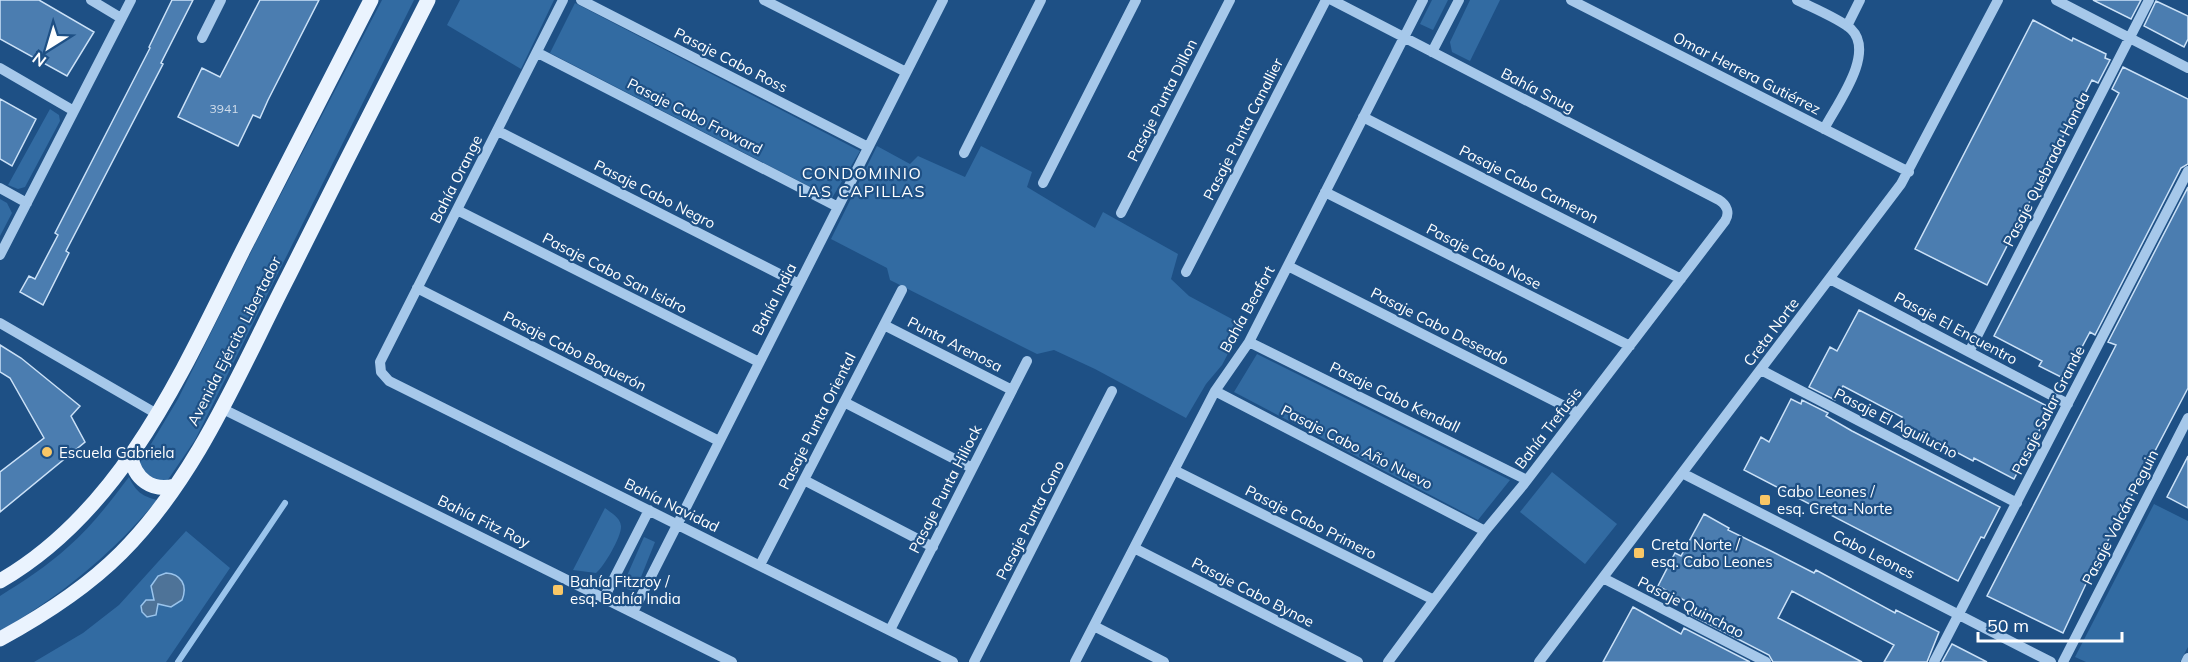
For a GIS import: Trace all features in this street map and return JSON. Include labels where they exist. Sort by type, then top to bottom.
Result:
[{"type":"main road","points":[[0,581],[61,536],[110,484],[131,456],[192,352],[371,0]]},
{"type":"main road","name":"Avenida Ejército Libertador","points":[[0,639],[48,611],[101,572],[140,533],[175,486],[221,408],[428,0]]},
{"type":"main road","points":[[131,456],[135,471],[145,483],[160,488],[175,486]]},
{"type":"street","points":[[91,0],[122,18]]},
{"type":"street","points":[[0,255],[130,0]]},
{"type":"street","points":[[202,38],[221,0]]},
{"type":"street","name":"Bahía Orange","points":[[381,372],[382,358],[563,0]]},
{"type":"street","name":"Pasaje Cabo Ross","points":[[581,0],[868,147]]},
{"type":"street","points":[[764,0],[906,72]]},
{"type":"street","name":"Bahía India","points":[[633,612],[943,0]]},
{"type":"street","points":[[964,153],[1041,0]]},
{"type":"street","points":[[1043,183],[1136,0]]},
{"type":"street","name":"Pasaje Punta Dillon","points":[[1121,213],[1230,0]]},
{"type":"street","name":"Pasaje Punta Canallier","points":[[1186,272],[1326,0]]},
{"type":"street","name":"Bahía Snug","points":[[1332,0],[1719,200],[1727,210]]},
{"type":"street","name":"Bahía Beafort","points":[[1076,662],[1215,391],[1249,342],[1423,0]]},
{"type":"street","points":[[1432,52],[1459,0]]},
{"type":"street","name":"Omar Herrera Gutiérrez","points":[[1570,0],[1909,172]]},
{"type":"street","points":[[1797,0],[1847,26],[1858,39],[1859,63],[1824,129]]},
{"type":"street","points":[[1847,26],[1860,0]]},
{"type":"street","name":"Creta Norte","points":[[1539,662],[1886,206],[1909,172],[1998,0]]},
{"type":"street","points":[[2056,0],[2188,68]]},
{"type":"street","name":"Pasaje Quebrada Honda","points":[[1969,352],[2149,0]]},
{"type":"street","name":"Pasaje Cabo Froward","points":[[538,52],[838,207]]},
{"type":"street","points":[[0,68],[74,111]]},
{"type":"street","name":"Pasaje Cabo Cameron","points":[[1364,117],[1681,279]]},
{"type":"street","name":"Pasaje Cabo Negro","points":[[498,131],[799,284]]},
{"type":"street","name":"Pasaje Salar Grande","points":[[1934,662],[2188,171]]},
{"type":"street","points":[[0,188],[27,203]]},
{"type":"street","name":"Pasaje Cabo Nose","points":[[1325,192],[1630,346]]},
{"type":"street","name":"Pasaje Cabo San Isidro","points":[[457,210],[759,362]]},
{"type":"street","name":"Bahía Trefusis","points":[[1388,662],[1485,531],[1527,480],[1725,221],[1727,210]]},
{"type":"street","name":"Pasaje Cabo Deseado","points":[[1288,266],[1578,413]]},
{"type":"street","name":"Pasaje El Encuentro","points":[[1830,279],[2068,404]]},
{"type":"street","name":"Pasaje Cabo Boquerón","points":[[417,288],[719,441]]},
{"type":"street","name":"Pasaje Punta Oriental","points":[[760,565],[902,290]]},
{"type":"street","points":[[0,322],[157,414]]},
{"type":"street","name":"Punta Arenosa","points":[[884,325],[1012,390]]},
{"type":"street","name":"Pasaje Cabo Kendall","points":[[1249,342],[1527,480]]},
{"type":"street","name":"Pasaje Punta Hiliock","points":[[890,630],[1026,361]]},
{"type":"street","name":"Pasaje El Aguilucho","points":[[1761,370],[2017,503]]},
{"type":"street","name":"Bahía Navidad","points":[[381,372],[389,381],[953,662]]},
{"type":"street","name":"Pasaje Punta Cono","points":[[974,662],[1112,391]]},
{"type":"street","name":"Pasaje Cabo Año Nuevo","points":[[1215,391],[1485,531]]},
{"type":"street","points":[[844,402],[972,468]]},
{"type":"street","name":"Bahía Fitz Roy","points":[[221,408],[732,662]]},
{"type":"street","name":"Pasaje Volcán Peguin","points":[[2063,662],[2188,418]]},
{"type":"street","name":"Pasaje Cabo Primero","points":[[1174,470],[1434,600]]},
{"type":"street","name":"Cabo Leones","points":[[1682,473],[2051,662]]},
{"type":"street","points":[[804,480],[933,547]]},
{"type":"street","points":[[604,598],[649,510]]},
{"type":"street","name":"Pasaje Cabo Bynoe","points":[[1134,548],[1358,662]]},
{"type":"street","name":"Pasaje Quinchao","points":[[1603,578],[1766,662]]},
{"type":"street","points":[[1094,626],[1164,662]]},
{"type":"street","points":[[2186,662],[2188,658]]},
{"type":"shaded area","points":[[382,0],[414,0],[195,440],[165,484],[152,482],[139,464],[178,399],[257,240]]},
{"type":"shaded area","points":[[460,0],[554,0],[521,69],[447,25]]},
{"type":"shaded area","points":[[1432,0],[1448,0],[1433,30],[1420,24]]},
{"type":"shaded area","points":[[1470,0],[1500,0],[1470,61],[1452,52],[1450,42]]},
{"type":"shaded area","points":[[575,3],[860,151],[832,198],[550,53]]},
{"type":"shaded area","points":[[50,109],[59,115],[60,121],[25,187],[18,189],[8,185]]},
{"type":"shaded area","points":[[877,146],[910,164],[918,156],[965,177],[981,146],[1032,172],[1027,187],[1095,228],[1103,212],[1178,254],[1171,279],[1189,296],[1243,325],[1222,365],[1206,384],[1186,418],[1095,369],[1054,350],[1037,354],[890,280],[887,268],[831,239]]},
{"type":"shaded area","points":[[0,199],[7,203],[12,213],[0,236]]},
{"type":"shaded area","points":[[1257,354],[1510,480],[1478,520],[1234,392]]},
{"type":"shaded area","points":[[1552,472],[1617,524],[1585,564],[1520,512]]},
{"type":"shaded area","points":[[129,477],[140,493],[157,500],[104,556],[84,573],[44,603],[0,631],[0,596],[60,554],[100,514]]},
{"type":"shaded area","points":[[2154,504],[2188,521],[2188,647],[2180,662],[2086,662],[2075,657]]},
{"type":"shaded area","points":[[605,508],[617,518],[621,526],[619,537],[612,551],[596,573],[573,570]]},
{"type":"shaded area","points":[[186,531],[230,568],[166,662],[34,662],[83,633],[119,605]]},
{"type":"shaded area","points":[[644,537],[655,542],[635,592],[622,587]]},
{"type":"shaded area","points":[[166,573],[182,581],[184,595],[182,600],[171,607],[158,604],[156,615],[147,617],[142,612],[141,606],[146,600],[154,600],[151,586],[158,576]]},
{"type":"building","points":[[0,0],[39,0],[94,32],[67,76],[0,39]]},
{"type":"building","points":[[172,0],[193,0],[161,63],[163,64],[66,251],[69,253],[43,305],[20,292],[29,276],[35,279],[58,235],[55,233],[150,48]]},
{"type":"building","points":[[260,0],[319,0],[260,118],[253,115],[238,146],[178,117],[202,68],[220,77]]},
{"type":"building","points":[[2093,0],[2141,0],[2131,19]]},
{"type":"building","points":[[2156,1],[2188,16],[2188,39],[2184,47],[2144,26]]},
{"type":"building","points":[[2033,20],[2072,41],[2073,38],[2106,54],[2105,58],[2110,60],[2098,83],[2092,80],[1987,285],[1915,249]]},
{"type":"building","points":[[2123,67],[2188,99],[2188,164],[2181,168],[2095,335],[2090,332],[2065,379],[2039,366],[2042,361],[1994,336],[2119,93],[2112,89]]},
{"type":"building","points":[[0,99],[36,119],[12,166],[0,159]]},
{"type":"building","points":[[2188,187],[2188,388],[2092,571],[2063,633],[1987,596],[2116,345],[2108,342]]},
{"type":"building","points":[[1859,310],[2051,408],[2014,479],[1974,458],[1973,461],[1899,422],[1902,417],[1843,386],[1835,400],[1809,387],[1830,347],[1837,351]]},
{"type":"building","points":[[0,345],[21,358],[80,406],[71,416],[85,442],[0,512],[0,472],[44,438],[10,378],[0,372]]},
{"type":"building","points":[[1791,399],[1801,404],[1802,400],[1828,413],[1826,416],[1852,431],[2000,507],[1958,581],[1744,470],[1761,437],[1769,442]]},
{"type":"building","points":[[2188,456],[2188,508],[2167,497]]},
{"type":"building","points":[[1704,514],[1729,528],[1728,530],[1814,573],[1816,570],[1895,613],[1896,610],[1939,632],[1927,662],[1884,662],[1894,645],[1792,591],[1778,618],[1862,662],[1773,662],[1769,655],[1691,615],[1695,606],[1658,586],[1675,553],[1681,556]]},
{"type":"building","points":[[1633,607],[1681,634],[1684,628],[1750,662],[1603,662]]},
{"type":"building","points":[[1952,644],[1987,662],[1942,662]]},
{"type":"waterway","points":[[178,662],[285,503]]},
{"type":"place","name":"Escuela Gabriela","points":[[47,452]]},
{"type":"place","name":"Cabo Leones / esq. Creta-Norte","points":[[1765,500]]},
{"type":"place","name":"Creta Norte / esq. Cabo Leones","points":[[1639,553]]},
{"type":"place","name":"Bahía Fitzroy / esq. Bahía India","points":[[558,590]]},
{"type":"district","name":"CONDOMINIO LAS CAPILLAS","points":[[862,182]]}]
